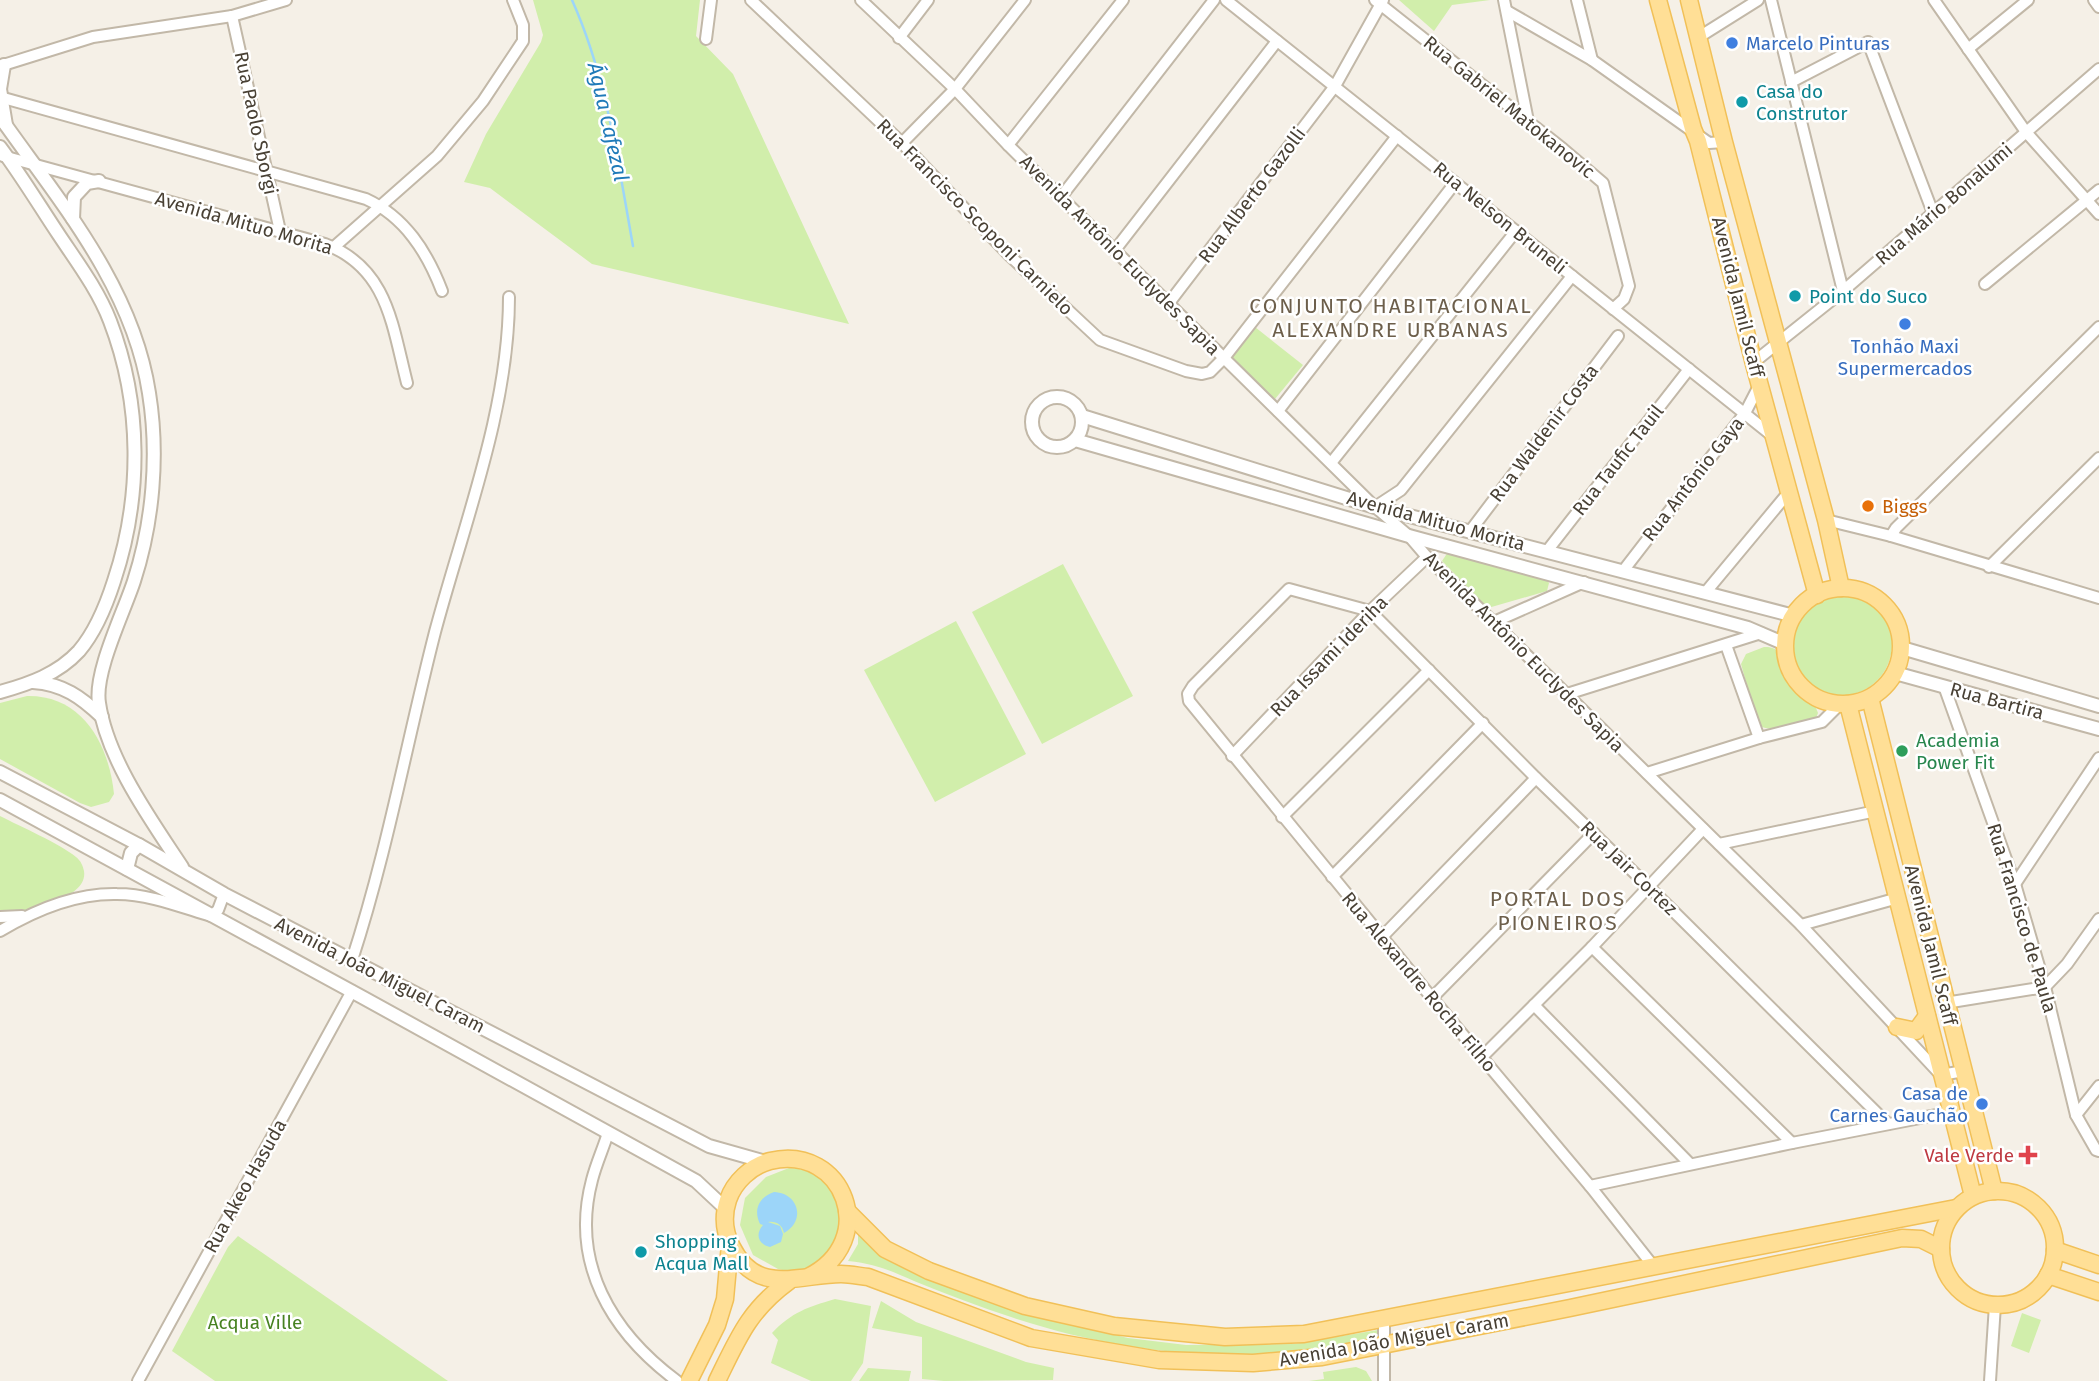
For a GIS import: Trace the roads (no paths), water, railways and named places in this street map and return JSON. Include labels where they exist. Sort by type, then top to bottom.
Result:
[{"type":"main road","name":"Avenida Jamil Scaff","points":[[1658,0],[1698,141],[1817,595]]},
{"type":"main road","name":"Avenida Jamil Scaff","points":[[1689,0],[1724,142],[1826,520],[1841,589]]},
{"type":"main road","points":[[1841,589],[1860,591],[1877,599],[1891,612],[1899,629],[1902,648],[1895,673],[1885,687],[1870,698],[1844,704],[1811,694],[1797,681],[1788,663],[1785,644],[1794,616],[1804,604],[1817,595],[1841,589]]},
{"type":"main road","name":"Avenida Jamil Scaff","points":[[1870,698],[1994,1191]]},
{"type":"main road","name":"Avenida Jamil Scaff","points":[[1844,704],[1876,811],[1973,1196]]},
{"type":"main road","points":[[1897,1027],[1916,1031],[1927,1016]]},
{"type":"main road","points":[[784,1158],[802,1160],[818,1167],[837,1186],[847,1211],[846,1232],[839,1252],[820,1271],[808,1277],[789,1281],[768,1278],[749,1268],[730,1244],[726,1233],[726,1209],[736,1185],[748,1171],[766,1161],[784,1158]]},
{"type":"main road","points":[[1994,1191],[2016,1193],[2040,1209],[2052,1228],[2055,1250],[2048,1275],[2037,1289],[2022,1300],[1995,1305],[1973,1298],[1954,1284],[1943,1264],[1941,1249],[1946,1224],[1956,1208],[1973,1196],[1994,1191]]},
{"type":"main road","name":"Avenida João Miguel Caram","points":[[847,1211],[885,1249],[929,1271],[1025,1306],[1114,1326],[1225,1337],[1304,1334],[1956,1208]]},
{"type":"main road","name":"Avenida João Miguel Caram","points":[[808,1277],[842,1274],[868,1277],[1031,1338],[1159,1360],[1252,1363],[1322,1357],[1902,1238],[1921,1239],[1941,1249]]},
{"type":"main road","points":[[689,1381],[717,1325],[725,1299],[730,1244]]},
{"type":"main road","points":[[2055,1250],[2099,1265]]},
{"type":"main road","points":[[2048,1275],[2099,1292]]},
{"type":"main road","points":[[717,1381],[749,1318],[770,1295],[789,1281]]},
{"type":"street","points":[[184,870],[128,781],[99,701],[99,687],[143,549],[151,499],[154,437],[149,393],[134,334],[101,263],[3,121],[2,65],[102,35],[232,16],[286,0]]},
{"type":"street","points":[[334,247],[452,141],[515,55],[524,36],[521,18],[513,0]]},
{"type":"street","points":[[706,39],[711,0]]},
{"type":"street","name":"Rua Francisco Scoponi Carnielo","points":[[751,0],[902,144],[1010,256],[1100,341],[1186,371],[1210,372],[1224,358]]},
{"type":"street","name":"Avenida Antônio Euclydes Sapia","points":[[861,0],[955,89],[1008,145],[1375,507],[1409,536],[1427,557],[1801,925],[1941,1075]]},
{"type":"street","points":[[899,38],[928,0]]},
{"type":"street","points":[[902,144],[955,89],[1025,0]]},
{"type":"street","points":[[1008,145],[1123,0]]},
{"type":"street","points":[[1061,197],[1214,0]]},
{"type":"street","name":"Rua Nelson Bruneli","points":[[1226,0],[1774,437]]},
{"type":"street","points":[[1577,0],[1592,60]]},
{"type":"street","points":[[1699,37],[1758,0]]},
{"type":"street","points":[[1771,0],[1843,291]]},
{"type":"street","points":[[1934,0],[2026,132],[2099,214]]},
{"type":"street","points":[[1968,49],[2028,0]]},
{"type":"street","points":[[2094,0],[2099,7]]},
{"type":"street","name":"Rua Alberto Gazolli","points":[[1169,303],[1335,86],[1380,1]]},
{"type":"street","name":"Rua Gabriel Matokanovic","points":[[1380,1],[1603,183],[1629,286],[1624,299],[1614,309]]},
{"type":"street","points":[[1506,5],[1592,60],[1693,129],[1709,143],[1724,142]]},
{"type":"street","points":[[1506,5],[1528,121]]},
{"type":"street","name":"Rua Paolo Sborgi","points":[[232,16],[280,231]]},
{"type":"street","points":[[1115,250],[1277,41]]},
{"type":"street","points":[[1791,82],[1868,42],[1933,213]]},
{"type":"street","name":"Rua Mário Bonalumi","points":[[1754,362],[1843,291],[2099,69]]},
{"type":"street","points":[[1,97],[354,195],[380,206],[405,226],[429,262],[442,291]]},
{"type":"street","points":[[1224,358],[1397,136]]},
{"type":"street","points":[[0,692],[33,682],[58,669],[77,653],[90,636],[106,604],[119,566],[131,512],[135,474],[129,390],[110,320],[90,281],[3,153]]},
{"type":"street","name":"Avenida Mituo Morita","points":[[3,153],[334,247],[358,263],[382,293],[407,383]]},
{"type":"street","points":[[73,219],[74,197],[87,183],[99,181]]},
{"type":"street","points":[[1278,411],[1455,183]]},
{"type":"street","points":[[1985,284],[2099,190]]},
{"type":"street","points":[[1331,463],[1516,231]]},
{"type":"street","points":[[1375,507],[1401,491],[1572,276]]},
{"type":"street","points":[[352,960],[373,888],[435,635],[489,439],[505,366],[509,297]]},
{"type":"street","points":[[1891,536],[2099,327]]},
{"type":"street","name":"Rua Waldenir Costa","points":[[1471,530],[1618,336]]},
{"type":"street","name":"Rua Taufic Tauil","points":[[1547,551],[1689,369]]},
{"type":"street","name":"Rua Antônio Gaya","points":[[1623,571],[1745,413],[1760,384]]},
{"type":"street","points":[[1062,397],[1076,405],[1082,416],[1081,429],[1075,440],[1065,446],[1053,447],[1040,441],[1032,427],[1037,406],[1048,398],[1062,397]]},
{"type":"street","name":"Avenida Mituo Morita","points":[[1082,416],[1375,507],[1794,616]]},
{"type":"street","name":"Avenida Mituo Morita","points":[[1075,440],[1409,536],[1584,582],[1761,633],[1785,644]]},
{"type":"street","points":[[1989,567],[2099,458]]},
{"type":"street","points":[[1705,593],[1789,492]]},
{"type":"street","points":[[1826,520],[1891,536],[2099,598]]},
{"type":"street","name":"Rua Issami Ideriha","points":[[1232,756],[1370,611],[1427,557]]},
{"type":"street","points":[[1494,622],[1584,582]]},
{"type":"street","name":"Rua Alexandre Rocha Filho","points":[[1370,611],[1289,589],[1193,686],[1188,695],[1191,705],[1590,1186],[1654,1267]]},
{"type":"street","name":"Rua Jair Cortez","points":[[1370,611],[1888,1124]]},
{"type":"street","points":[[1567,694],[1761,633]]},
{"type":"street","points":[[1726,645],[1759,738]]},
{"type":"street","name":"Rua Bartira","points":[[1902,648],[2099,706]]},
{"type":"street","points":[[1282,817],[1429,670]]},
{"type":"street","name":"Rua Bartira","points":[[1895,673],[2099,729]]},
{"type":"street","points":[[33,682],[48,683],[68,690],[103,717]]},
{"type":"street","name":"Rua Francisco de Paula","points":[[1944,686],[2015,884],[2045,987],[2076,1115],[2097,1150]]},
{"type":"street","points":[[1647,773],[1759,738],[1822,722],[1844,704]]},
{"type":"street","points":[[1332,877],[1483,723]]},
{"type":"street","points":[[2015,884],[2099,758]]},
{"type":"street","name":"Avenida João Miguel Caram","points":[[0,772],[139,845],[224,894],[709,1146],[766,1161]]},
{"type":"street","points":[[1382,937],[1536,778]]},
{"type":"street","name":"Avenida João Miguel Caram","points":[[0,800],[696,1181],[726,1209]]},
{"type":"street","points":[[1719,844],[1876,811]]},
{"type":"street","points":[[1482,1057],[1592,947],[1703,829]]},
{"type":"street","points":[[1432,998],[1594,833]]},
{"type":"street","points":[[127,869],[131,853],[139,845]]},
{"type":"street","points":[[0,931],[25,916],[82,896],[118,894],[151,899],[211,916],[218,910],[224,894]]},
{"type":"street","points":[[1801,925],[1898,898]]},
{"type":"street","points":[[0,917],[25,916]]},
{"type":"street","points":[[1945,1003],[2045,987],[2067,964],[2099,919]]},
{"type":"street","points":[[1592,947],[1792,1143]]},
{"type":"street","name":"Rua Akeo Hasuda","points":[[138,1381],[352,991]]},
{"type":"street","points":[[1534,1005],[1690,1164]]},
{"type":"street","points":[[1941,1075],[1964,1071]]},
{"type":"street","points":[[2076,1115],[2099,1086]]},
{"type":"street","points":[[1590,1186],[1951,1112]]},
{"type":"street","points":[[608,1133],[592,1180],[587,1207],[585,1232],[590,1265],[601,1297],[613,1317],[636,1345],[677,1381]]},
{"type":"street","points":[[1990,1381],[1995,1305]]},
{"type":"street","points":[[1384,1318],[1384,1381]]},
{"type":"water","points":[[774,1192],[789,1197],[794,1202],[797,1215],[791,1228],[784,1233],[782,1227],[778,1224],[768,1222],[780,1226],[783,1234],[781,1242],[770,1247],[763,1244],[759,1238],[763,1225],[758,1219],[757,1209],[764,1197]]},
{"type":"waterway","name":"Água Cafezal","points":[[572,0],[603,90],[633,246]]},
{"type":"place","name":"Marcelo Pinturas","points":[[1732,43]]},
{"type":"place","name":"Casa do Construtor","points":[[1742,102]]},
{"type":"place","name":"Point do Suco","points":[[1795,296]]},
{"type":"place","name":"Tonhão Maxi Supermercados","points":[[1905,324]]},
{"type":"place","name":"Biggs","points":[[1868,506]]},
{"type":"place","name":"Academia Power Fit","points":[[1902,751]]},
{"type":"place","name":"Casa de Carnes Gauchão","points":[[1982,1104]]},
{"type":"place","name":"Vale Verde","points":[[2028,1155]]},
{"type":"place","name":"Shopping Acqua Mall","points":[[641,1252]]},
{"type":"district","name":"CONJUNTO HABITACIONAL ALEXANDRE URBANAS","points":[[1391,318]]},
{"type":"district","name":"PORTAL DOS PIONEIROS","points":[[1558,911]]},
{"type":"park label","name":"Acqua Ville","points":[[255,1322]]}]
